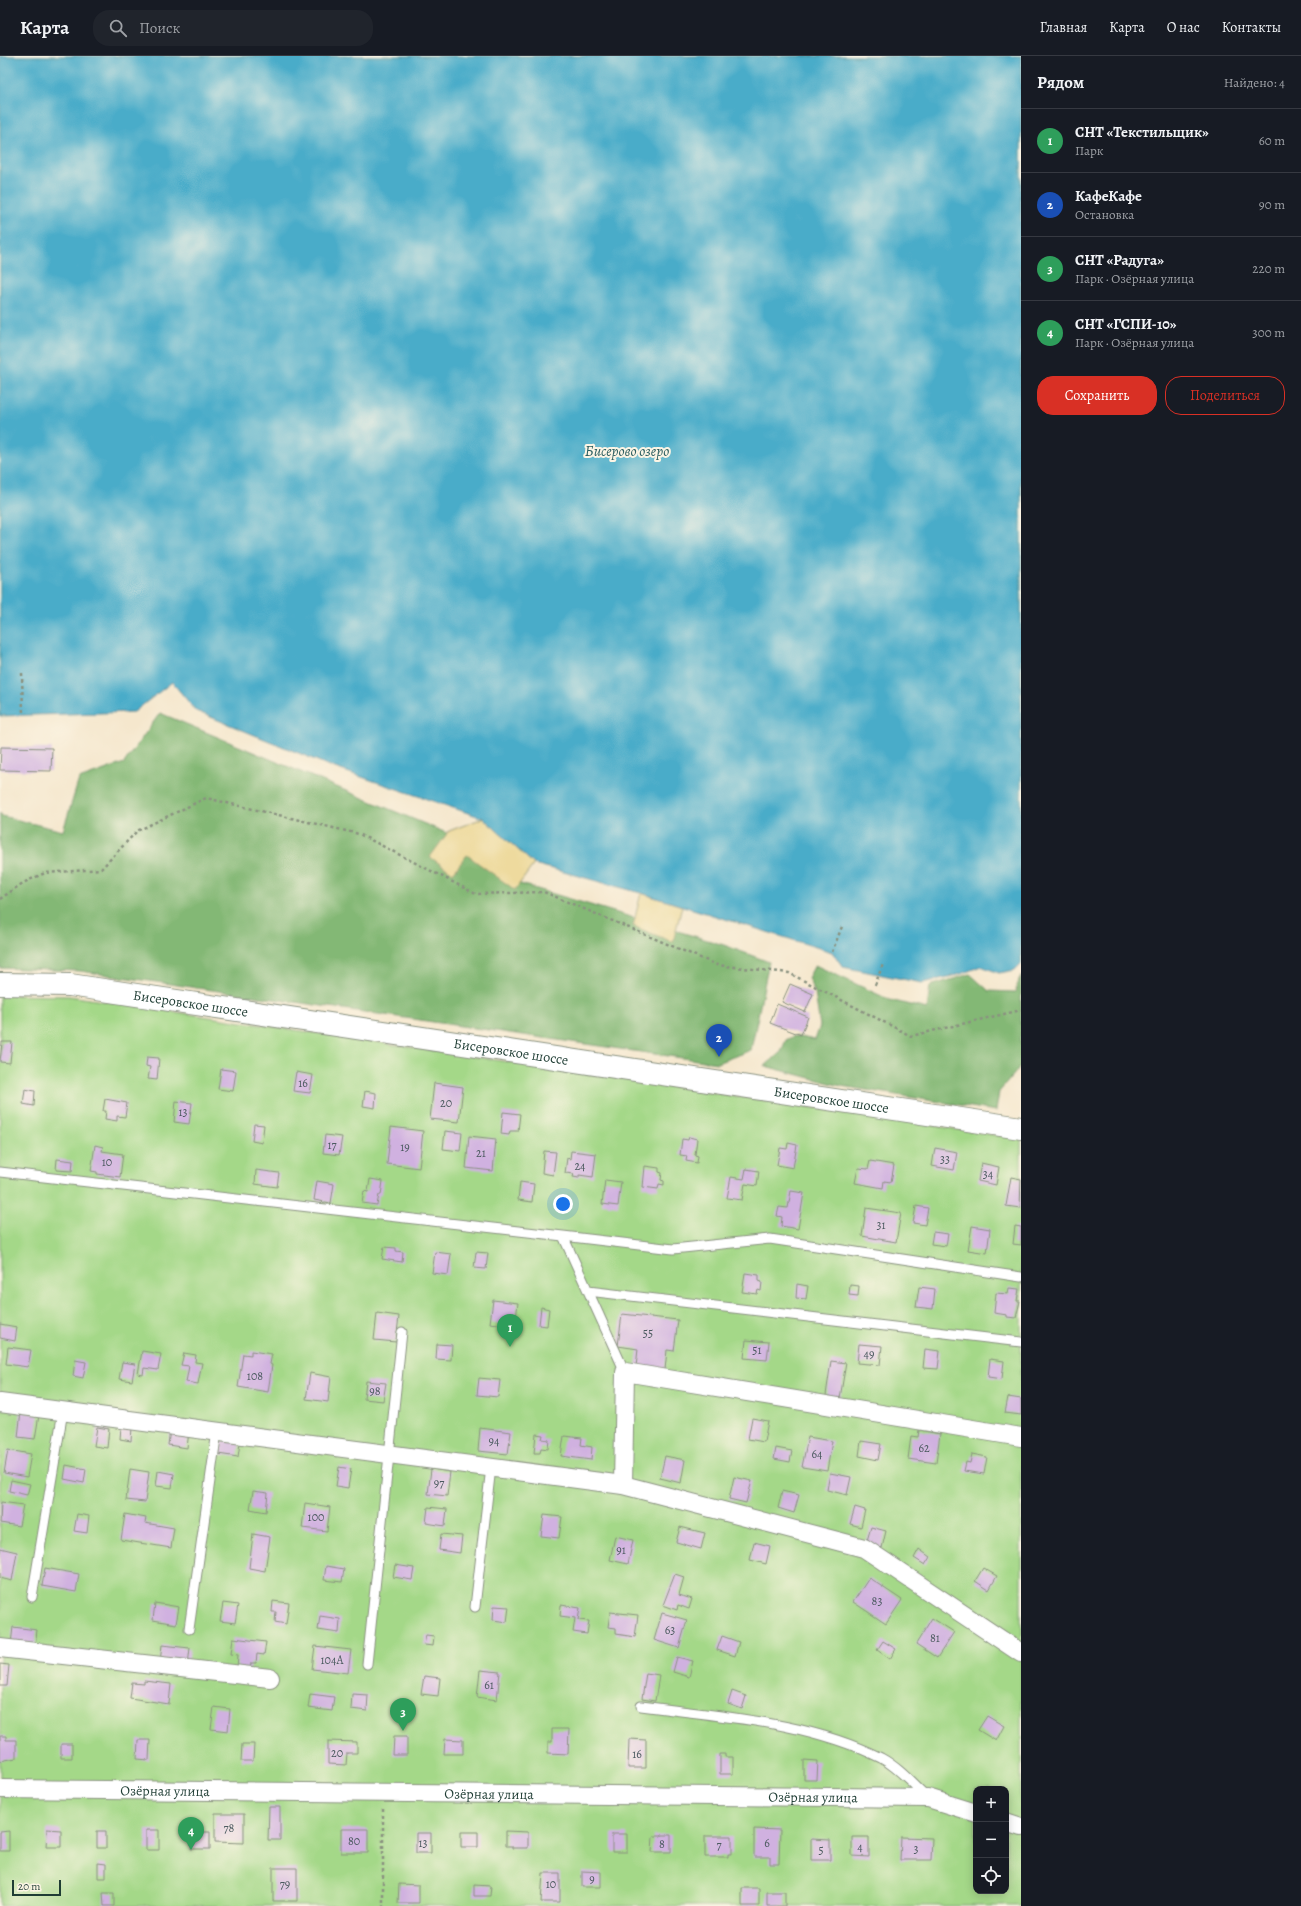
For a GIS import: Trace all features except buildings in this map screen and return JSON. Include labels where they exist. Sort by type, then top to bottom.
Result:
[{"type":"main road","name":"Бисеровское шоссе","points":[[0,984],[70,985],[1021,1128]]},
{"type":"street","points":[[623,1485],[625,1372],[1021,1437]]},
{"type":"street","points":[[0,1403],[623,1485],[864,1548],[1021,1654]]},
{"type":"street","points":[[0,1648],[270,1678]]},
{"type":"street","name":"Озёрная улица","points":[[0,1789],[928,1798],[973,1812]]},
{"type":"street","points":[[1009,1823],[1021,1827]]},
{"type":"lane","points":[[0,1172],[673,1249],[770,1239],[1021,1277]]},
{"type":"lane","points":[[563,1236],[625,1372]]},
{"type":"lane","points":[[588,1291],[1021,1342]]},
{"type":"lane","points":[[367,1664],[402,1332]]},
{"type":"lane","points":[[32,1598],[63,1411]]},
{"type":"lane","points":[[189,1629],[217,1432]]},
{"type":"lane","points":[[475,1607],[491,1468]]},
{"type":"lane","points":[[641,1706],[776,1724],[834,1739],[882,1759],[906,1777],[928,1798]]},
{"type":"path","points":[[22,673],[24,715]]},
{"type":"path","points":[[0,899],[23,883],[45,873],[101,868],[137,831],[206,798],[359,834],[476,894],[544,892],[716,965],[789,973],[911,1036],[1021,1010]]},
{"type":"path","points":[[832,952],[843,924]]},
{"type":"path","points":[[875,984],[883,964]]},
{"type":"path","points":[[383,1793],[383,1906]]},
{"type":"green space","points":[[160,713],[456,837],[497,877],[724,945],[769,962],[751,1050],[717,1063],[80,971],[0,968],[0,813],[2,816],[63,831],[79,779],[124,763]]},
{"type":"green space","points":[[815,965],[890,1000],[927,1009],[930,986],[970,974],[989,991],[1015,992],[1021,975],[1021,1066],[999,1092],[996,1111],[841,1086],[765,1066],[781,1052],[786,1040],[794,1036],[815,1040],[820,1026],[815,993],[808,978]]},
{"type":"green space","points":[[0,995],[69,996],[1021,1139],[1021,1906],[0,1906]]},
{"type":"sand","points":[[483,818],[534,864],[515,890],[467,855],[453,873],[430,857],[449,831]]},
{"type":"sand","points":[[641,893],[682,906],[673,942],[633,926]]},
{"type":"water","name":"Бисерово озеро","points":[[0,56],[1021,56],[1021,964],[1015,970],[999,973],[981,966],[961,974],[922,983],[843,967],[832,952],[641,893],[534,864],[483,818],[335,768],[196,711],[172,682],[134,712],[0,716]]},
{"type":"place","name":"КафеКафе","points":[[719,1057]]},
{"type":"place","name":"СНТ «Текстильщик»","points":[[510,1347]]},
{"type":"place","name":"СНТ «Радуга»","points":[[403,1731]]},
{"type":"place","name":"СНТ «ГСПИ-10»","points":[[191,1850]]}]
